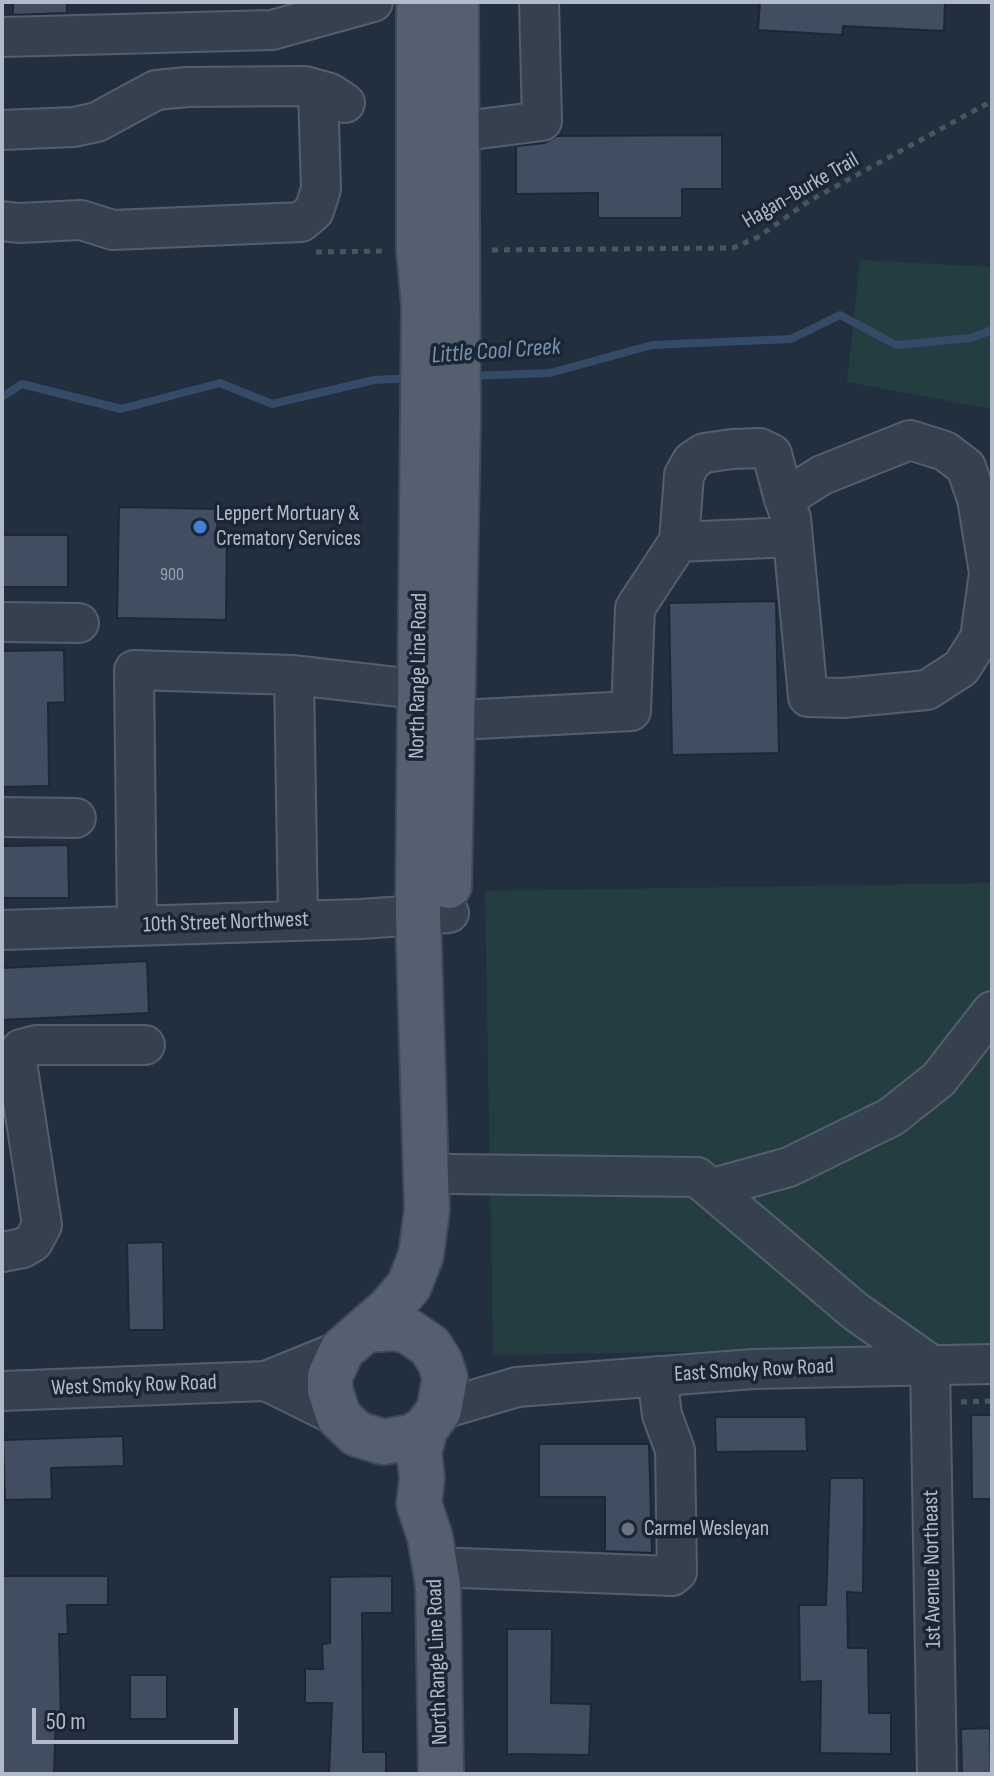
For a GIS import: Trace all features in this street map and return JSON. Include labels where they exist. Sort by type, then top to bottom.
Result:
[{"type":"main road","name":"North Range Line Road","points":[[419,2],[419,250],[440,306]]},
{"type":"main road","name":"North Range Line Road","points":[[354,1340],[409,1286],[424,1236],[427,1210],[434,914],[440,306],[456,132],[456,2]]},
{"type":"main road","name":"North Range Line Road","points":[[434,914],[450,1174],[449,1236],[430,1303],[435,1354]]},
{"type":"main road","points":[[394,1328],[408,1331],[435,1354],[445,1378],[432,1419],[398,1441],[354,1428],[330,1390],[330,1376],[354,1340],[394,1328]]},
{"type":"main road","name":"North Range Line Road","points":[[432,1419],[419,1452],[422,1478],[419,1504],[435,1567],[440,1627],[441,1774]]},
{"type":"main road","name":"North Range Line Road","points":[[354,1428],[403,1490],[419,1504]]},
{"type":"street","points":[[2,37],[81,18],[150,18],[272,30],[373,2]]},
{"type":"street","points":[[456,132],[542,121],[539,2]]},
{"type":"street","points":[[2,130],[74,127],[97,122],[156,90],[305,86],[332,96],[321,189],[314,211],[301,222],[113,230],[81,220],[2,221]]},
{"type":"street","points":[[137,926],[134,670],[294,675],[436,707],[631,711],[635,608],[678,542],[684,475],[692,461],[704,453],[760,448],[772,454],[793,537],[808,697],[843,698],[927,690],[961,668],[980,638],[989,573],[977,499],[966,467],[945,451],[910,440],[822,475],[784,499]]},
{"type":"street","points":[[678,542],[793,537]]},
{"type":"street","points":[[2,622],[79,623]]},
{"type":"street","points":[[294,675],[298,920]]},
{"type":"street","points":[[2,817],[76,818]]},
{"type":"street","name":"10th Street Northwest","points":[[2,930],[434,914]]},
{"type":"street","points":[[713,1188],[789,1167],[891,1117],[939,1079],[992,1011]]},
{"type":"street","points":[[2,1252],[23,1248],[33,1242],[42,1225],[16,1056],[21,1049],[36,1045],[145,1045]]},
{"type":"street","points":[[450,1174],[697,1177],[855,1311],[930,1364]]},
{"type":"street","name":"West Smoky Row Road","points":[[2,1391],[266,1381],[354,1340]]},
{"type":"street","name":"East Smoky Row Road","points":[[435,1354],[517,1387]]},
{"type":"street","name":"1st Avenue Northeast","points":[[930,1364],[937,1774]]},
{"type":"street","name":"East Smoky Row Road","points":[[432,1419],[517,1387],[754,1369],[992,1364]]},
{"type":"street","points":[[435,1567],[672,1576],[677,1572],[675,1450],[662,1415],[657,1376]]},
{"type":"street","name":"West Smoky Row Road","points":[[266,1381],[354,1428]]},
{"type":"path","name":"Hagan-Burke Trail","points":[[479,250],[733,248],[758,237],[809,201],[992,101]]},
{"type":"path","points":[[949,1402],[992,1401]]},
{"type":"green space","points":[[860,260],[992,267],[992,409],[847,382]]},
{"type":"green space","points":[[992,883],[992,1347],[493,1355],[485,891]]},
{"type":"building","points":[[13,2],[67,2],[67,13],[13,15]]},
{"type":"building","points":[[760,2],[945,2],[944,31],[843,26],[842,35],[758,30]]},
{"type":"building","points":[[722,135],[722,189],[682,189],[682,218],[598,218],[598,193],[516,194],[516,146],[545,143],[557,136]]},
{"type":"building","points":[[119,507],[218,509],[217,531],[227,531],[226,620],[117,618]]},
{"type":"building","points":[[2,535],[68,535],[68,587],[2,587]]},
{"type":"building","points":[[776,601],[779,753],[672,755],[669,603]]},
{"type":"building","points":[[64,650],[65,702],[48,703],[49,786],[2,787],[2,651]]},
{"type":"building","points":[[68,845],[69,898],[2,898],[2,846]]},
{"type":"building","points":[[147,961],[149,1013],[2,1020],[2,968]]},
{"type":"building","points":[[163,1242],[164,1330],[129,1330],[127,1243]]},
{"type":"building","points":[[971,1415],[992,1415],[992,1499],[972,1499]]},
{"type":"building","points":[[715,1417],[806,1417],[807,1451],[716,1452]]},
{"type":"building","points":[[123,1436],[124,1466],[51,1468],[52,1499],[5,1500],[3,1440]]},
{"type":"building","name":"Carmel Wesleyan","points":[[539,1444],[649,1444],[652,1553],[605,1551],[605,1497],[539,1497]]},
{"type":"building","points":[[830,1478],[864,1478],[863,1593],[847,1592],[848,1648],[868,1648],[869,1713],[891,1713],[891,1754],[820,1753],[821,1681],[800,1682],[799,1605],[826,1605]]},
{"type":"building","points":[[2,1576],[108,1576],[108,1605],[67,1605],[68,1634],[59,1634],[61,1716],[56,1716],[54,1774],[2,1774]]},
{"type":"building","points":[[392,1576],[392,1613],[362,1613],[363,1752],[386,1752],[386,1774],[329,1774],[332,1703],[305,1703],[305,1669],[323,1669],[322,1644],[330,1643],[330,1577]]},
{"type":"building","points":[[507,1629],[552,1629],[551,1703],[591,1704],[589,1755],[507,1754]]},
{"type":"building","points":[[130,1675],[167,1675],[167,1719],[130,1719]]},
{"type":"building","points":[[990,1728],[991,1774],[962,1774],[961,1729]]},
{"type":"waterway","name":"Little Cool Creek","points":[[469,376],[550,373],[652,345],[791,339],[840,315],[896,345],[971,338],[992,330]]},
{"type":"waterway","name":"Little Cool Creek","points":[[2,397],[22,384],[121,409],[220,383],[272,404],[374,380],[411,378]]},
{"type":"place","name":"Leppert Mortuary & Crematory Services","points":[[200,527]]},
{"type":"place","name":"Carmel Wesleyan","points":[[628,1529]]}]
